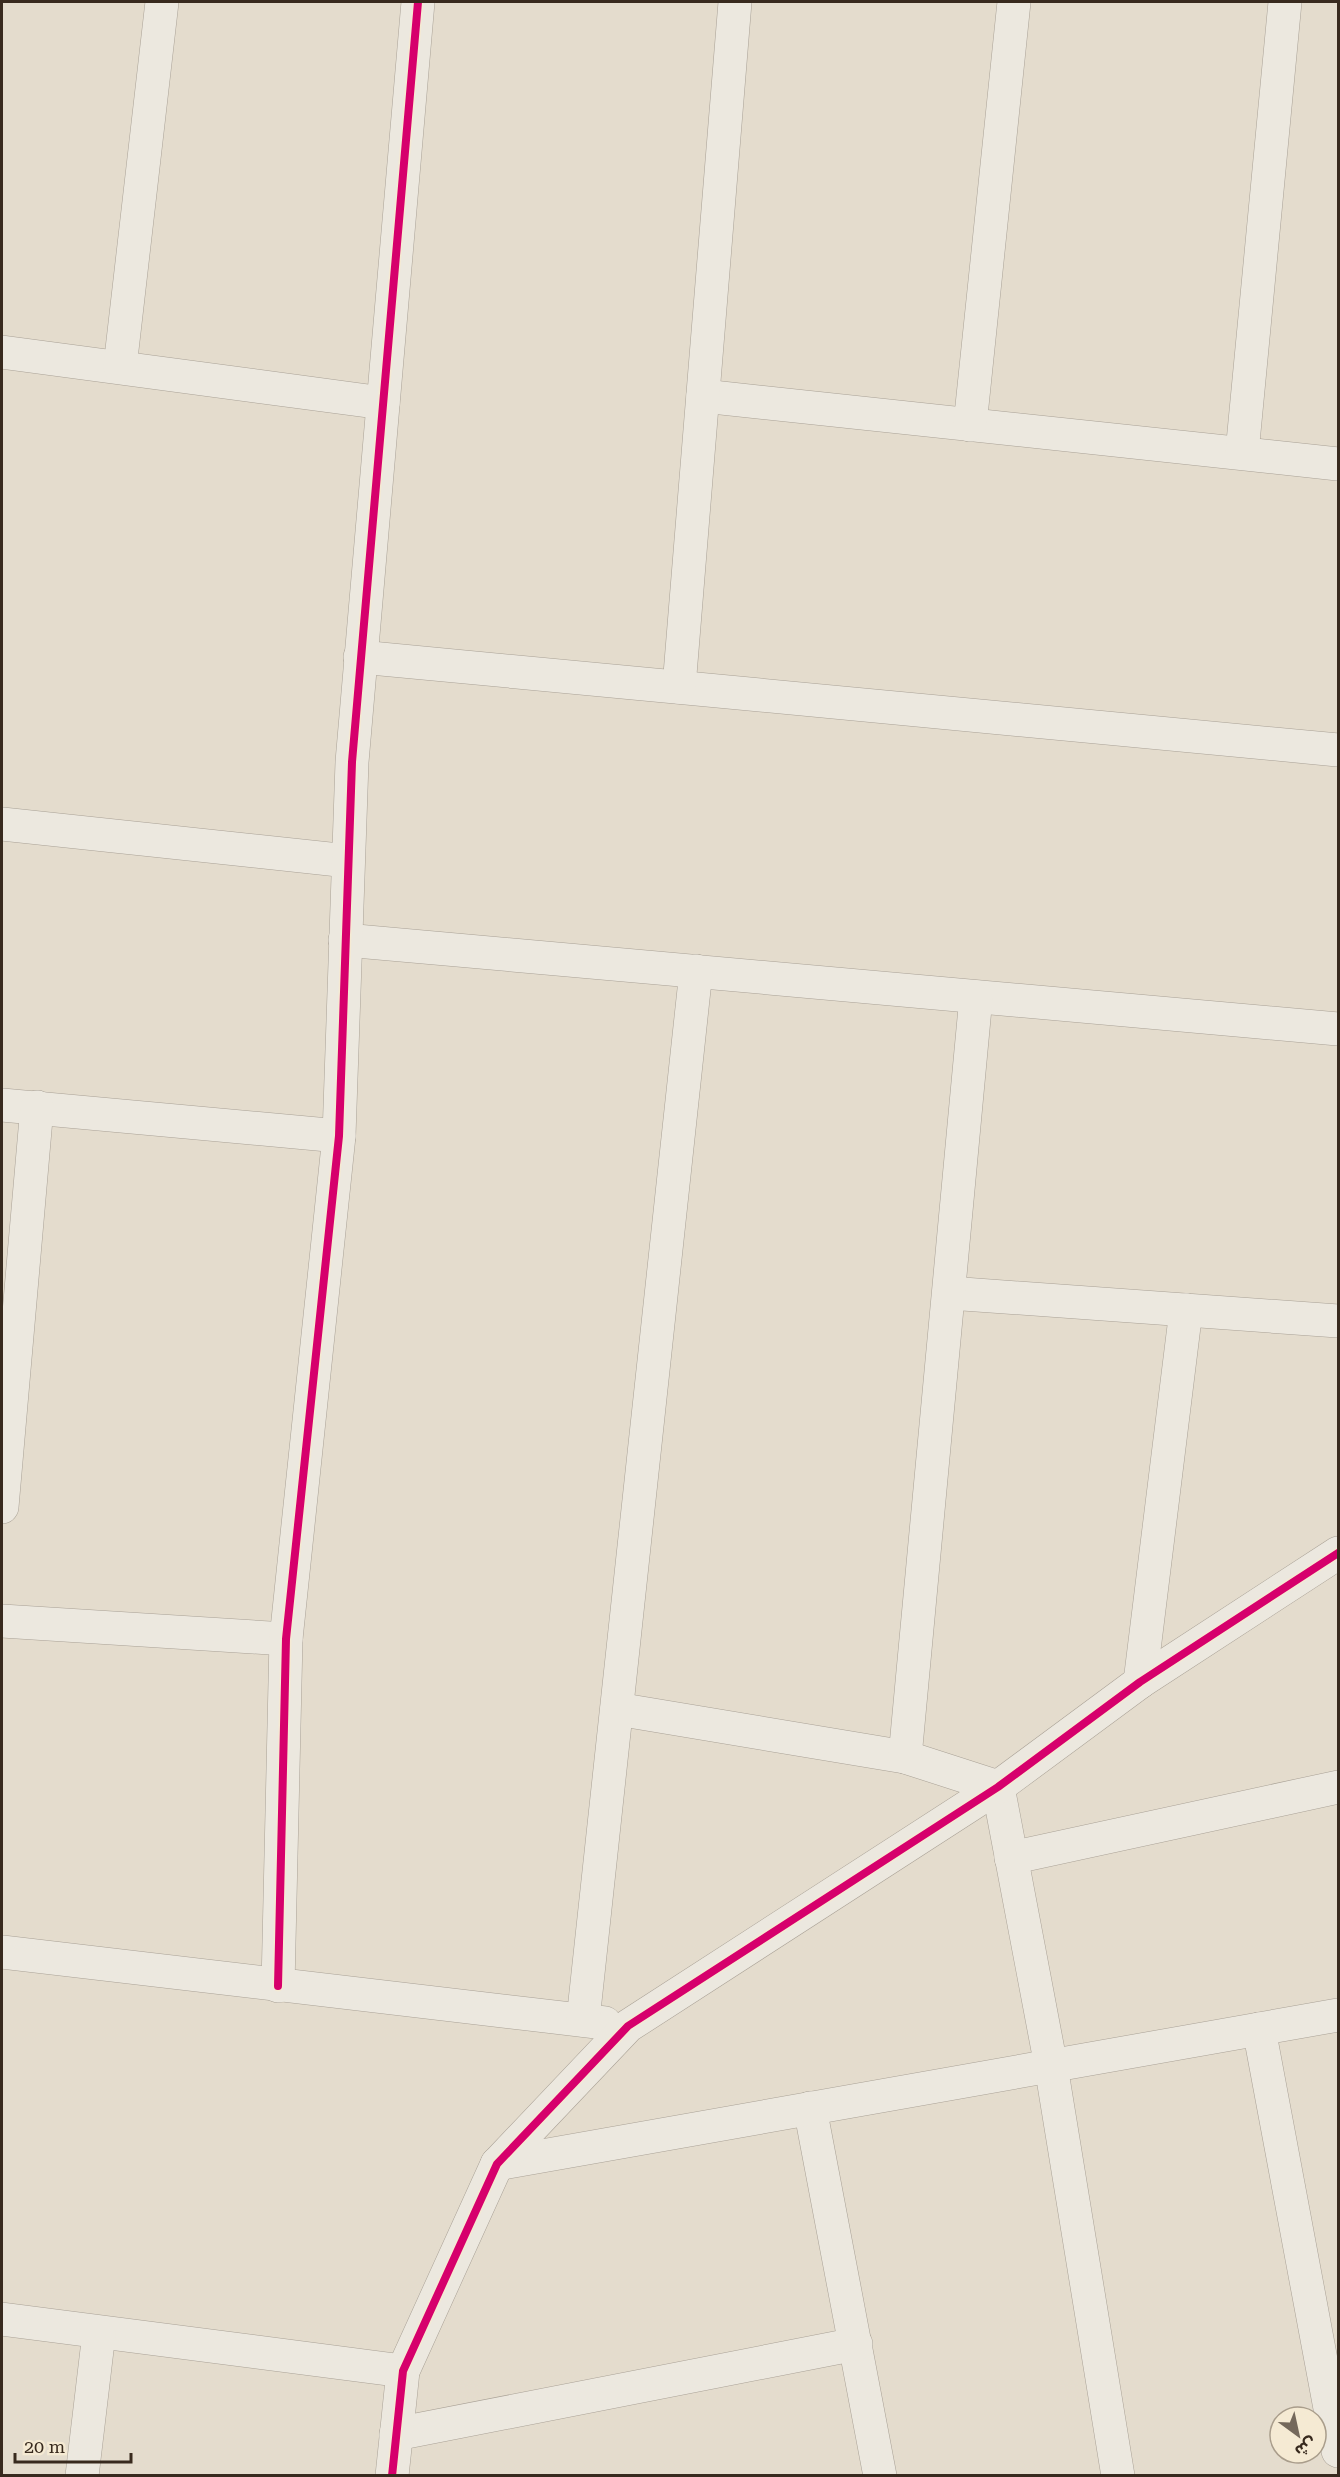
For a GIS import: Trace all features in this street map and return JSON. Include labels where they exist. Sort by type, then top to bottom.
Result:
[{"type":"street","points":[[120,367],[162,2]]},
{"type":"street","points":[[278,1986],[286,1639],[339,1136],[352,762],[418,2]]},
{"type":"street","points":[[679,687],[735,2]]},
{"type":"street","points":[[970,425],[1014,2]]},
{"type":"street","points":[[1242,453],[1285,2]]},
{"type":"street","points":[[2,352],[383,403]]},
{"type":"street","points":[[703,396],[1338,464]]},
{"type":"street","points":[[360,657],[1338,750]]},
{"type":"street","points":[[2,824],[348,861]]},
{"type":"street","points":[[345,940],[1338,1029]]},
{"type":"street","points":[[583,2020],[696,971]]},
{"type":"street","points":[[905,1757],[976,997]]},
{"type":"street","points":[[2,1105],[339,1136]]},
{"type":"street","points":[[2,1507],[37,1107]]},
{"type":"street","points":[[949,1293],[1338,1321]]},
{"type":"street","points":[[1140,1682],[1186,1310]]},
{"type":"street","points":[[392,2475],[403,2371],[497,2164],[628,2026],[998,1787],[1140,1682],[1338,1553]]},
{"type":"street","points":[[2,1621],[286,1639]]},
{"type":"street","points":[[617,1709],[905,1757],[998,1787]]},
{"type":"street","points":[[998,1787],[1051,2066],[1119,2475]]},
{"type":"street","points":[[1011,1858],[1338,1787]]},
{"type":"street","points":[[2,1952],[628,2026]]},
{"type":"street","points":[[497,2164],[1338,2015]]},
{"type":"street","points":[[1259,2029],[1338,2451]]},
{"type":"street","points":[[810,2108],[880,2475]]},
{"type":"street","points":[[2,2319],[403,2371]]},
{"type":"street","points":[[82,2475],[99,2333]]},
{"type":"street","points":[[396,2434],[856,2344]]},
{"type":"cycle path","points":[[278,1986],[286,1639],[339,1136],[352,762],[418,2]]},
{"type":"cycle path","points":[[392,2476],[403,2371],[497,2164],[628,2026],[998,1787],[1140,1682],[1338,1553]]}]
